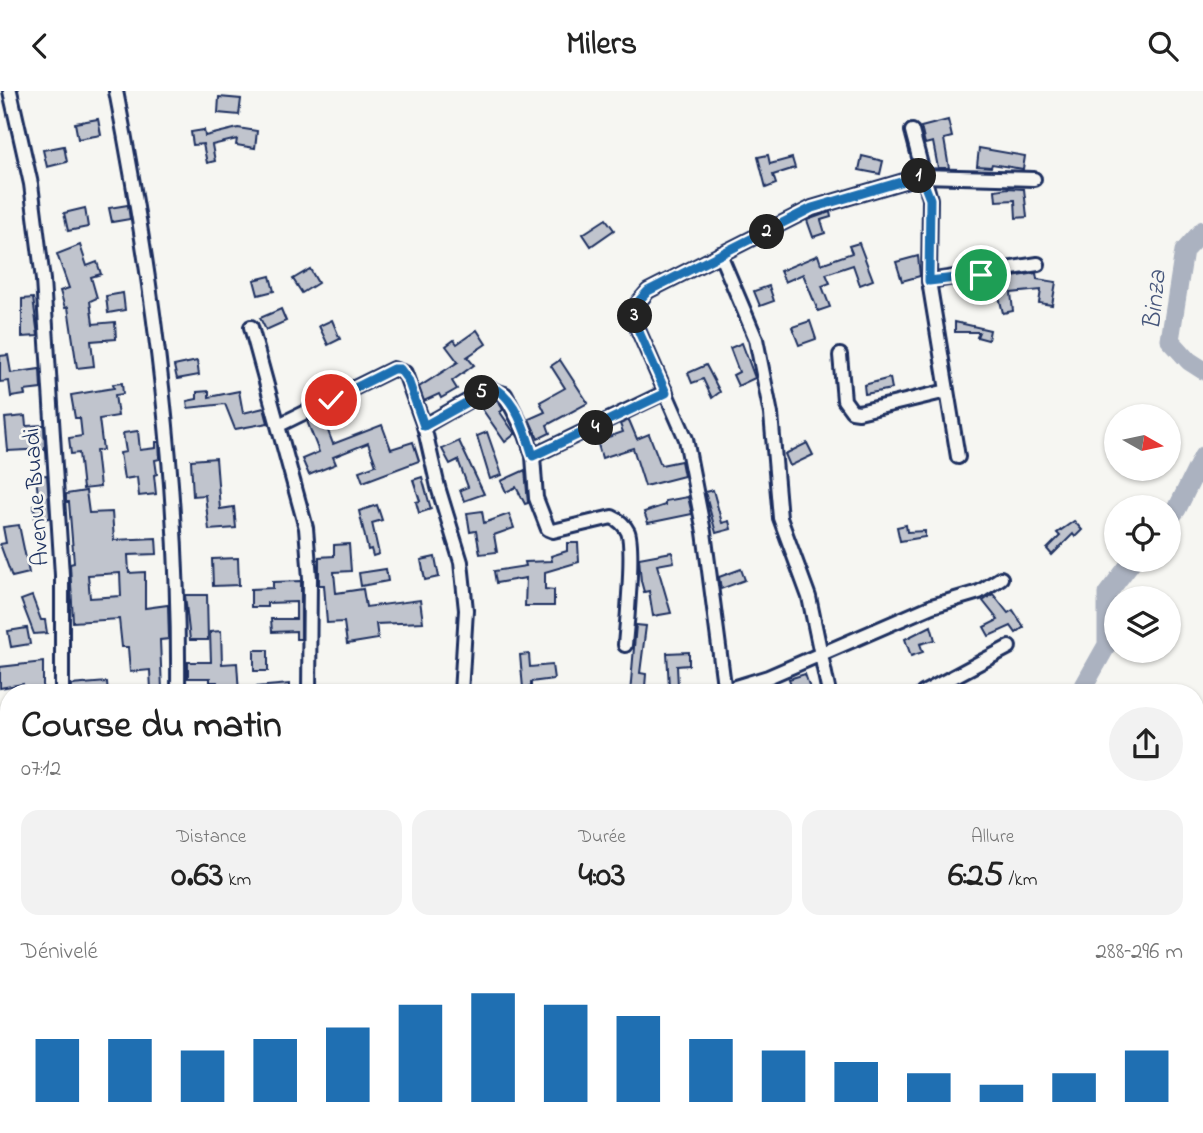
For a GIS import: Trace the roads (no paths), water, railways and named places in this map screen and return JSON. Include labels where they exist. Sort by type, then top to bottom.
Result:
[{"type":"street","name":"Avenue Buadi","points":[[10,91],[31,184],[43,280],[62,575],[62,684]]},
{"type":"street","points":[[116,91],[140,213],[165,392],[178,684]]},
{"type":"street","points":[[912,131],[921,176],[930,199],[929,281],[958,457]]},
{"type":"street","points":[[721,684],[696,486],[686,439],[636,325],[636,304],[648,291],[812,208],[921,176],[1034,179]]},
{"type":"street","points":[[720,254],[756,339],[771,414],[780,518],[808,597],[828,684]]},
{"type":"street","points":[[929,281],[1038,264]]},
{"type":"street","points":[[251,327],[306,528],[310,578],[309,684]]},
{"type":"street","points":[[840,355],[844,400],[852,411],[859,412],[947,391]]},
{"type":"street","points":[[279,425],[393,369],[405,373],[424,426],[465,584],[462,684]]},
{"type":"street","points":[[424,426],[493,388],[505,394],[526,435],[533,456],[536,498],[550,531],[612,517],[620,520],[628,533],[628,620],[625,645]]},
{"type":"street","points":[[533,456],[666,393]]},
{"type":"street","points":[[745,684],[768,677],[932,607],[979,592],[1001,578]]},
{"type":"street","points":[[940,684],[1009,647]]},
{"type":"waterway","name":"Binza","points":[[1203,230],[1184,251],[1170,340],[1189,361],[1203,370]]},
{"type":"waterway","name":"Binza","points":[[1181,501],[1203,456]]},
{"type":"waterway","name":"Binza","points":[[1085,684],[1107,645],[1107,594],[1124,572]]}]
